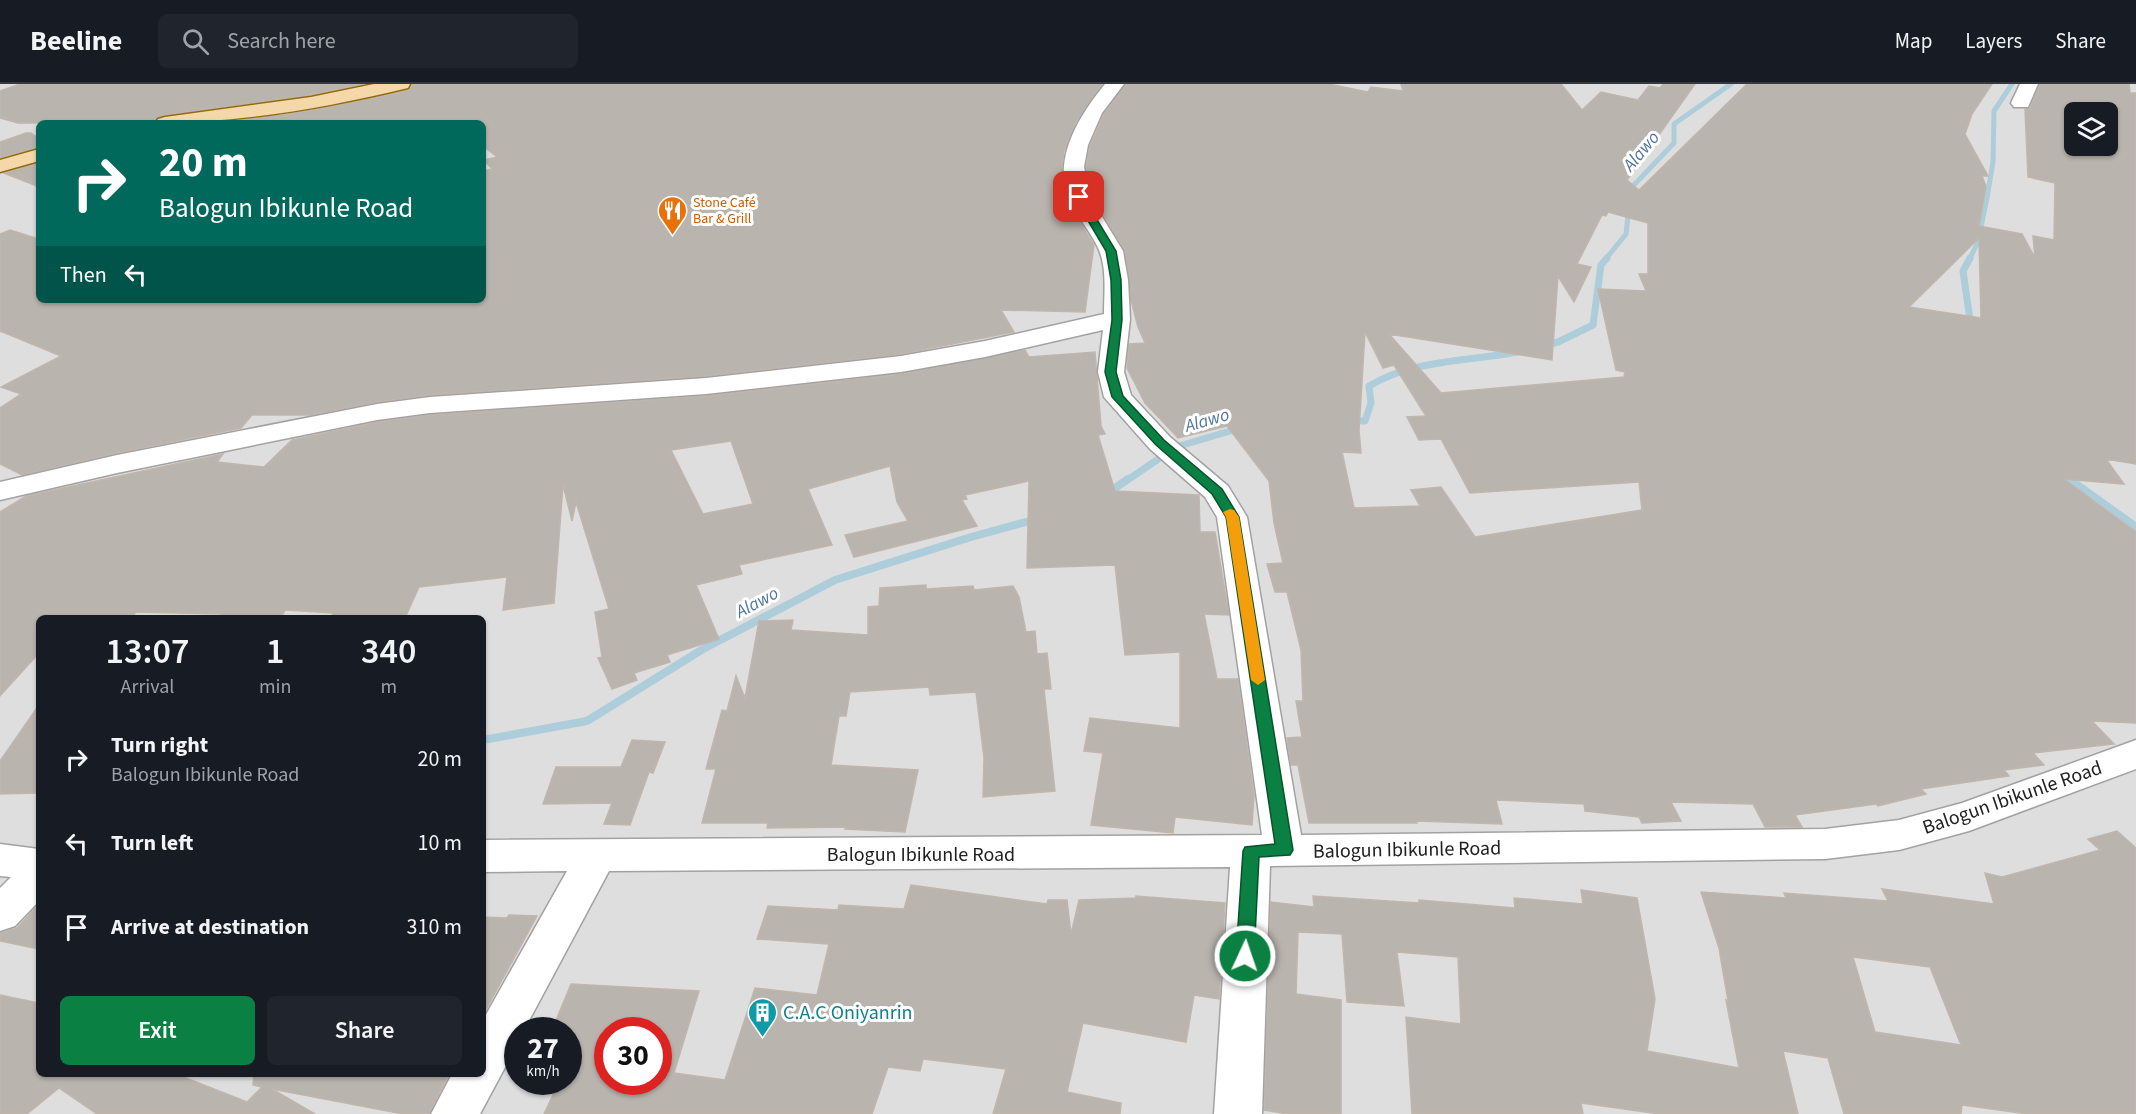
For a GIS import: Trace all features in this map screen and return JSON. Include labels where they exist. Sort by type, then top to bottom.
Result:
[{"type":"main road","points":[[188,120],[302,105],[401,84]]},
{"type":"main road","points":[[0,166],[36,156]]},
{"type":"street","points":[[1115,84],[1093,112],[1078,144],[1074,166],[1079,197],[1111,251],[1116,280],[1117,320],[1111,372],[1118,397],[1160,443],[1217,492],[1232,517],[1268,851],[1242,998],[1238,1114]]},
{"type":"street","points":[[2020,103],[2029,84]]},
{"type":"street","points":[[0,491],[117,464],[377,412],[430,405],[706,386],[901,364],[1117,320]]},
{"type":"street","name":"Balogun Ibikunle Road","points":[[486,856],[1268,851],[1825,844],[1899,835],[1969,816],[2136,754]]},
{"type":"street","points":[[486,1058],[596,856]]},
{"type":"street","points":[[0,860],[36,865]]},
{"type":"street","points":[[0,914],[36,877]]},
{"type":"street","points":[[455,1114],[475,1077]]},
{"type":"shaded area","points":[[0,84],[2136,84],[2136,1114],[0,1114]]},
{"type":"building","points":[[20,84],[363,84],[311,95],[165,115],[155,120],[36,120],[36,123],[18,123],[0,118],[0,91]]},
{"type":"building","points":[[1102,84],[1076,122],[1064,151],[1062,166],[1066,199],[1094,245],[1085,312],[1001,310],[1014,332],[901,354],[706,376],[430,395],[309,415],[252,415],[241,428],[22,475],[0,464],[0,408],[21,394],[1,387],[61,356],[0,331],[0,234],[10,230],[36,238],[36,303],[486,303],[486,170],[492,169],[486,160],[497,157],[486,148],[486,120],[239,120],[346,104],[409,90],[412,85]]},
{"type":"building","points":[[1126,84],[1329,84],[1368,92],[1371,87],[1403,91],[1401,84],[1561,84],[1582,110],[1601,92],[1638,100],[1649,86],[1660,88],[1663,84],[1695,84],[1627,180],[1639,190],[1747,84],[1992,84],[1972,114],[1965,134],[1988,176],[1982,176],[1986,186],[1979,226],[2022,234],[2035,258],[2033,236],[2054,240],[2055,183],[2028,177],[2025,109],[2030,108],[2040,84],[2129,84],[2130,93],[2136,93],[2136,464],[2106,459],[2124,484],[2064,479],[2136,532],[2136,723],[2092,721],[2114,744],[2033,753],[2044,765],[2004,770],[2009,776],[1921,789],[1926,794],[1878,806],[1876,804],[1795,815],[1802,827],[1765,827],[1753,804],[1671,802],[1681,821],[1642,823],[1639,817],[1585,811],[1584,804],[1496,800],[1502,824],[1416,821],[1417,823],[1309,823],[1298,765],[1291,765],[1287,738],[1302,737],[1296,701],[1303,701],[1301,650],[1287,592],[1275,592],[1267,564],[1283,563],[1274,523],[1269,481],[1227,426],[1178,438],[1145,403],[1127,368],[1129,344],[1145,343],[1131,300],[1125,251],[1092,196],[1086,167],[1090,146],[1104,114]],"holes":[[[1608,212],[1648,223],[1648,274],[1639,274],[1646,291],[1598,289],[1616,370],[1625,372],[1624,377],[1441,393],[1389,334],[1552,360],[1558,276],[1574,302],[1591,267],[1577,264],[1602,215],[1606,216]],[[1979,238],[1981,318],[1909,307]],[[1365,332],[1383,368],[1394,365],[1426,416],[1407,417],[1419,440],[1441,439],[1470,493],[1639,482],[1642,510],[1475,537],[1441,487],[1411,490],[1420,506],[1354,508],[1342,452],[1361,453],[1359,430]]]},
{"type":"building","points":[[31,133],[36,137],[36,148],[0,158],[0,142]]},
{"type":"building","points":[[36,164],[36,186],[4,173]]},
{"type":"building","points":[[1025,350],[1029,357],[1095,352],[1101,426],[1105,434],[1098,435],[1115,491],[1199,495],[1200,532],[1215,532],[1229,615],[1204,614],[1217,679],[1238,679],[1254,796],[1252,825],[1175,817],[1173,833],[1091,825],[1103,753],[1084,751],[1090,718],[1180,728],[1180,652],[1125,655],[1115,565],[1027,568],[1029,481],[965,495],[967,499],[962,500],[977,526],[854,557],[845,535],[908,521],[897,502],[890,466],[808,489],[832,545],[739,565],[742,574],[696,585],[719,639],[667,655],[670,662],[634,673],[637,680],[612,689],[598,658],[602,657],[595,612],[609,609],[576,502],[572,521],[563,485],[554,603],[503,610],[507,577],[419,587],[406,615],[332,615],[333,613],[285,610],[282,615],[136,612],[134,615],[36,615],[36,656],[0,696],[0,512],[26,496],[223,454],[217,462],[264,467],[292,440],[377,422],[430,415],[706,396],[901,374]],"holes":[[[731,441],[753,504],[703,514],[671,450]]]},
{"type":"building","points":[[926,585],[926,589],[973,586],[974,590],[1013,586],[1019,597],[1026,632],[1035,631],[1037,654],[1047,653],[1051,689],[1044,689],[1055,791],[983,797],[984,758],[976,692],[930,695],[929,687],[850,692],[846,716],[839,716],[831,765],[918,770],[905,832],[845,829],[846,827],[767,828],[768,823],[702,823],[716,769],[706,769],[722,710],[727,711],[736,676],[745,698],[759,621],[793,620],[791,630],[868,635],[868,607],[879,606],[880,588]]},
{"type":"building","points":[[36,709],[36,793],[0,794],[0,761]]},
{"type":"building","points":[[632,740],[665,742],[653,773],[649,772],[630,825],[604,824],[612,803],[543,804],[556,767],[621,767]]},
{"type":"building","points":[[2117,831],[2136,848],[2136,1114],[2028,1114],[1962,1105],[1961,1114],[1844,1114],[1828,1058],[1783,1051],[1798,1114],[1660,1114],[1581,1103],[1583,1114],[1412,1114],[1406,1017],[1461,1024],[1458,957],[1397,952],[1404,1006],[1347,1002],[1342,934],[1298,932],[1296,994],[1341,1000],[1341,1114],[1288,1114],[1264,1110],[1271,902],[1314,907],[1313,896],[1419,903],[1419,900],[1515,908],[1514,898],[1583,904],[1581,890],[1637,898],[1655,999],[1647,1051],[1739,1068],[1719,948],[1701,892],[1786,898],[1784,893],[1888,901],[1882,889],[1994,904],[1985,873],[2002,877],[2100,850],[2088,839]],"holes":[[[1853,957],[1930,967],[1961,1045],[1875,1032]]]},
{"type":"building","points":[[911,885],[1047,904],[1048,900],[1067,900],[1071,934],[1079,900],[1136,898],[1136,896],[1225,903],[1219,999],[1194,995],[1186,1042],[1083,1023],[1067,1092],[1121,1103],[1120,1114],[993,1114],[1006,1069],[923,1059],[920,1071],[888,1067],[872,1114],[544,1114],[553,1095],[582,1095],[582,1017],[557,1017],[571,984],[699,991],[674,1073],[725,1080],[755,988],[817,995],[829,944],[757,939],[768,906],[838,910],[839,905],[904,909]]},
{"type":"building","points":[[36,907],[36,948],[0,941],[0,933],[17,928]]},
{"type":"building","points":[[509,915],[537,916],[486,1010],[486,917],[507,918]]},
{"type":"building","points":[[0,995],[36,1002],[36,1077],[184,1077],[247,1102],[262,1087],[253,1085],[254,1077],[448,1077],[429,1114],[403,1114],[272,1089],[315,1114],[97,1114],[59,1088],[27,1114],[0,1114]]},
{"type":"waterway","name":"Alawo","points":[[1631,194],[1632,187],[1674,143],[1674,124],[1731,84]]},
{"type":"waterway","points":[[1970,258],[1978,242],[1993,162],[1994,111],[2012,84]]},
{"type":"waterway","name":"Alawo","points":[[1605,260],[1626,234],[1629,207]]},
{"type":"waterway","name":"Alawo","points":[[1543,346],[1558,342],[1593,325],[1601,265],[1607,258]]},
{"type":"waterway","points":[[1970,258],[1963,271],[1971,327]]},
{"type":"waterway","name":"Alawo","points":[[1349,420],[1365,421],[1371,403],[1369,386],[1387,377],[1405,370],[1444,362],[1522,351]]},
{"type":"waterway","name":"Alawo","points":[[1126,481],[1176,447],[1240,428]]},
{"type":"waterway","points":[[2060,473],[2071,481]]},
{"type":"waterway","name":"Alawo","points":[[1105,495],[1128,479]]},
{"type":"waterway","points":[[2069,479],[2136,527]]},
{"type":"waterway","name":"Alawo","points":[[486,739],[587,721],[703,649],[835,580],[971,537],[1037,519]]},
{"type":"slow traffic","points":[[1230,512],[1258,680]]},
{"type":"place","name":"Stone Café Bar & Grill","points":[[672,236]]},
{"type":"place","name":"C.A.C Oniyanrin","points":[[762,1038]]},
{"type":"route","points":[[1079,197],[1111,251],[1116,280],[1117,320],[1111,372],[1118,397],[1160,443],[1217,492],[1232,517],[1284,850],[1251,851],[1245,956]]}]
